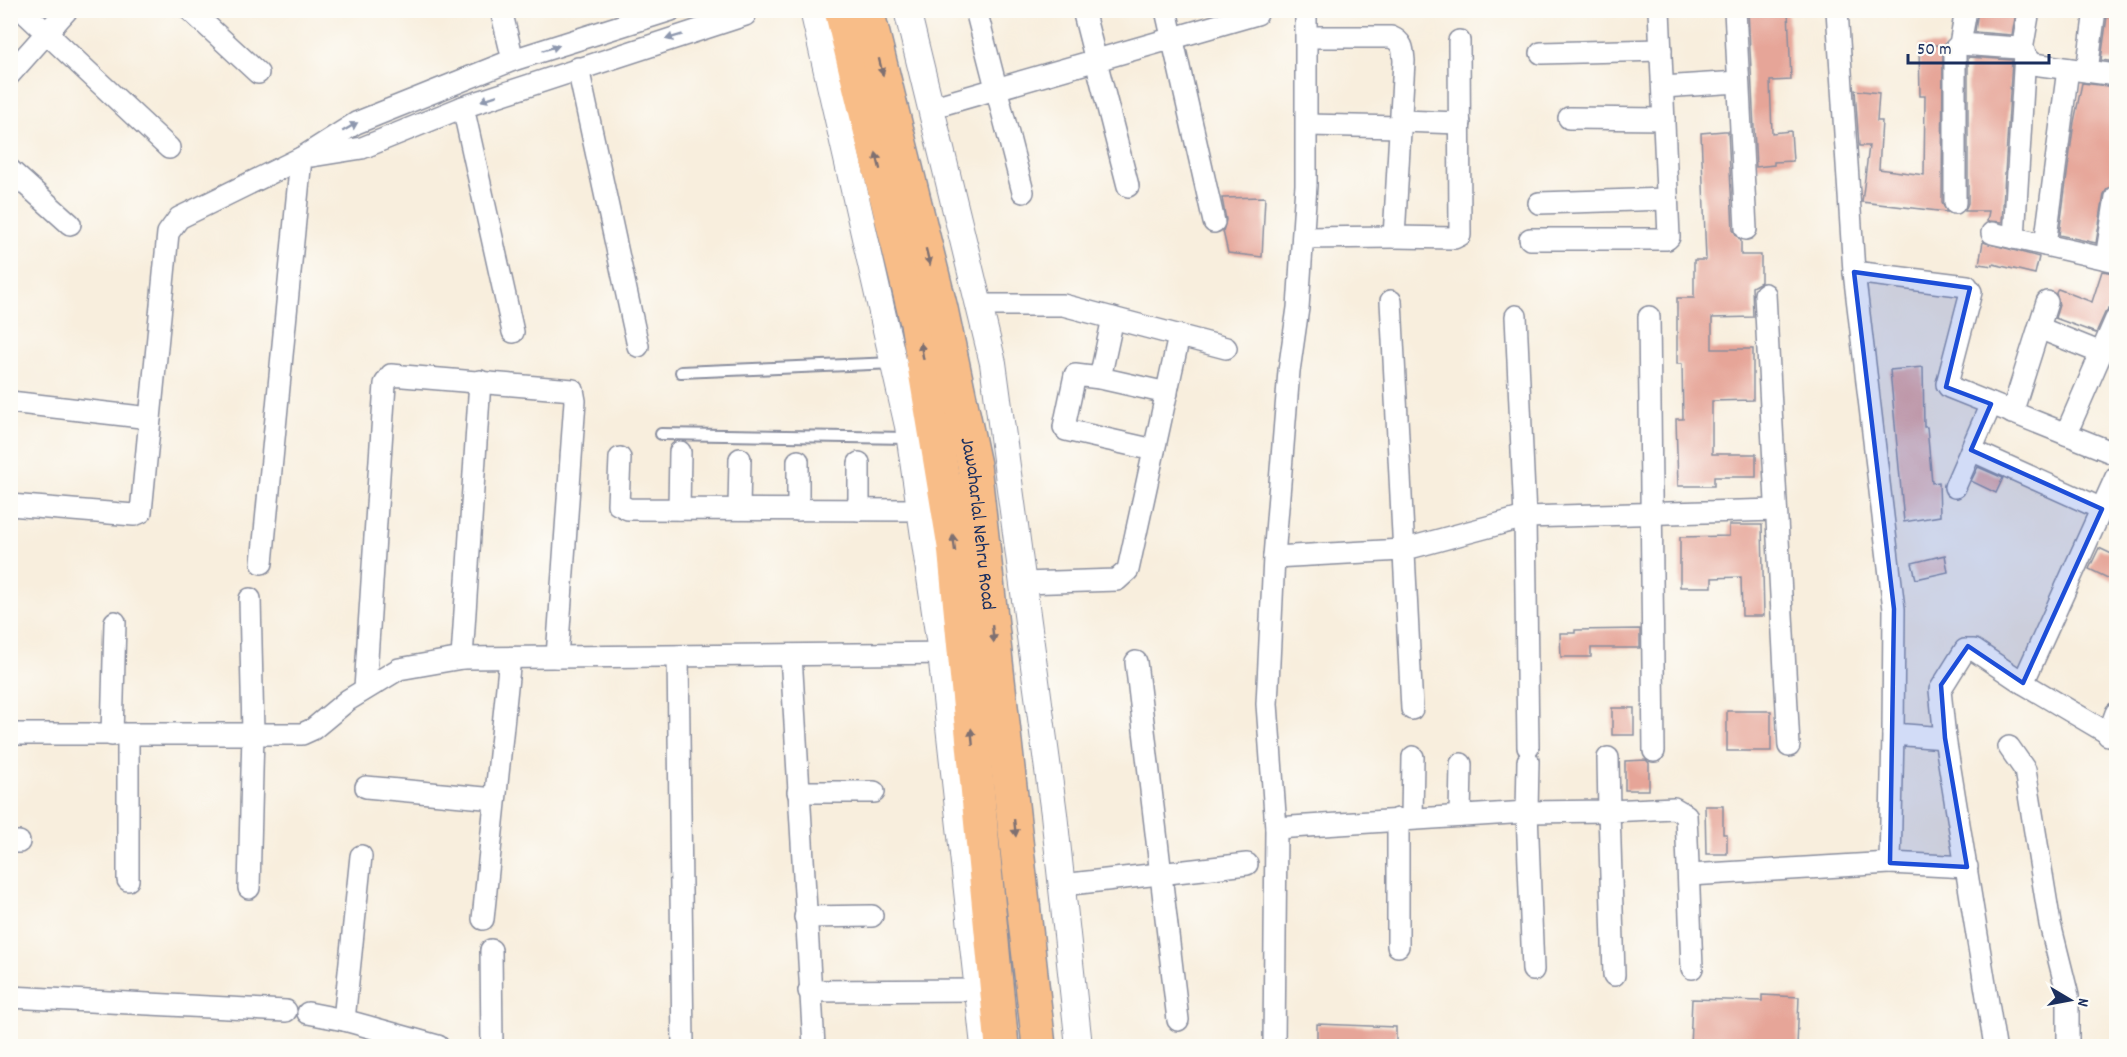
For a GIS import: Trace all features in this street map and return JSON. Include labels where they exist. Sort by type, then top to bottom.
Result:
[{"type":"main road","name":"Jawaharlal Nehru Road","points":[[841,10],[917,322],[944,470],[953,653],[1002,1047]]},
{"type":"main road","name":"Jawaharlal Nehru Road","points":[[867,10],[941,309],[974,465],[1040,1047]]},
{"type":"street","points":[[22,10],[170,148]]},
{"type":"street","points":[[10,74],[68,10]]},
{"type":"street","points":[[190,10],[258,73]]},
{"type":"street","points":[[501,10],[513,60]]},
{"type":"street","points":[[10,505],[138,514],[142,507],[168,233],[179,218],[301,158],[356,123],[620,18],[671,10]]},
{"type":"street","points":[[301,158],[362,148],[463,107],[745,15],[747,10]]},
{"type":"street","points":[[813,10],[894,363],[910,438],[920,510],[953,653],[984,1047]]},
{"type":"street","points":[[907,10],[993,363],[1062,885],[1079,1047]]},
{"type":"street","points":[[976,10],[1023,192]]},
{"type":"street","points":[[1083,10],[1128,186]]},
{"type":"street","points":[[1166,10],[1170,39],[1214,222]]},
{"type":"street","points":[[930,108],[1257,14],[1259,10]]},
{"type":"street","points":[[1275,1047],[1276,828],[1267,704],[1274,557],[1303,238],[1307,125],[1306,10]]},
{"type":"street","points":[[1530,239],[1667,239],[1659,10]]},
{"type":"street","points":[[1735,10],[1746,229]]},
{"type":"street","points":[[1837,10],[1854,272],[1894,609],[1890,863]]},
{"type":"street","points":[[1955,203],[1954,51],[1960,44],[1966,10]]},
{"type":"street","points":[[2014,238],[2024,51],[2029,10]]},
{"type":"street","points":[[2045,245],[2077,70],[2095,10]]},
{"type":"street","points":[[1306,37],[1391,37],[1403,46],[1394,237]]},
{"type":"street","points":[[1303,238],[1454,238],[1460,235],[1459,41]]},
{"type":"street","points":[[1960,44],[2024,51],[2033,64],[2116,75]]},
{"type":"street","points":[[1541,53],[1661,50]]},
{"type":"street","points":[[578,68],[638,346]]},
{"type":"street","points":[[1663,87],[1738,82]]},
{"type":"street","points":[[463,107],[513,332]]},
{"type":"street","points":[[1569,118],[1664,119]]},
{"type":"street","points":[[1307,125],[1460,123]]},
{"type":"street","points":[[262,563],[301,158]]},
{"type":"street","points":[[10,170],[70,224]]},
{"type":"street","points":[[1992,233],[2111,260],[2116,197]]},
{"type":"street","points":[[1539,203],[1667,199]]},
{"type":"street","points":[[1854,272],[1970,288],[1971,292],[1947,384],[1954,390],[2116,454]]},
{"type":"street","points":[[1765,294],[1789,746]]},
{"type":"street","points":[[1391,301],[1402,550],[1412,709]]},
{"type":"street","points":[[2012,413],[2047,302]]},
{"type":"street","points":[[979,305],[1063,305],[1226,348]]},
{"type":"street","points":[[1516,316],[1525,517],[1527,812],[1533,970]]},
{"type":"street","points":[[1649,317],[1654,751]]},
{"type":"street","points":[[1100,378],[1113,318]]},
{"type":"street","points":[[2066,434],[2116,319]]},
{"type":"street","points":[[2039,328],[2101,353]]},
{"type":"street","points":[[1023,583],[1117,580],[1123,577],[1128,570],[1179,336]]},
{"type":"street","points":[[365,689],[386,379],[391,375],[567,387],[575,394],[557,657]]},
{"type":"street","points":[[1154,450],[1066,430],[1064,427],[1075,375],[1100,378],[1167,393]]},
{"type":"street","points":[[462,658],[480,381]]},
{"type":"street","points":[[10,402],[150,418]]},
{"type":"street","points":[[1955,487],[1991,404]]},
{"type":"street","points":[[1971,450],[2102,509]]},
{"type":"street","points":[[679,509],[680,452]]},
{"type":"street","points":[[620,458],[617,498],[622,508],[920,510]]},
{"type":"street","points":[[740,459],[740,509]]},
{"type":"street","points":[[798,461],[798,510]]},
{"type":"street","points":[[859,463],[859,510]]},
{"type":"street","points":[[2023,683],[2116,477]]},
{"type":"street","points":[[1274,557],[1402,550],[1525,517],[1776,510]]},
{"type":"street","points":[[249,888],[253,733],[250,599]]},
{"type":"street","points":[[115,622],[128,880]]},
{"type":"street","points":[[1995,1047],[1945,738],[1941,685],[1965,650],[1974,650],[2023,683],[2112,736],[2116,713]]},
{"type":"street","points":[[10,734],[307,733],[365,689],[399,669],[462,658],[953,653]]},
{"type":"street","points":[[790,655],[814,1047]]},
{"type":"street","points":[[678,656],[683,1047]]},
{"type":"street","points":[[483,919],[510,658]]},
{"type":"street","points":[[1136,662],[1178,1020]]},
{"type":"street","points":[[1893,734],[1945,738]]},
{"type":"street","points":[[2009,747],[2025,770],[2050,924],[2068,996],[2068,1047]]},
{"type":"street","points":[[1398,946],[1405,818],[1413,757]]},
{"type":"street","points":[[1608,758],[1614,975]]},
{"type":"street","points":[[1460,816],[1461,764]]},
{"type":"street","points":[[366,787],[495,799]]},
{"type":"street","points":[[798,792],[874,792]]},
{"type":"street","points":[[1276,828],[1527,812],[1681,810],[1687,821],[1692,968]]},
{"type":"street","points":[[344,1020],[361,856]]},
{"type":"street","points":[[1690,876],[1890,863],[1967,867]]},
{"type":"street","points":[[1062,885],[1248,864]]},
{"type":"street","points":[[805,917],[872,916]]},
{"type":"street","points":[[491,950],[492,1047]]},
{"type":"street","points":[[809,991],[978,990]]},
{"type":"street","points":[[10,997],[286,1011]]},
{"type":"street","points":[[308,1013],[344,1020],[438,1047]]},
{"type":"lane","points":[[681,372],[894,363]]},
{"type":"lane","points":[[661,434],[910,438]]},
{"type":"highlighted area","points":[[1854,272],[1970,288],[1946,387],[1991,404],[1971,450],[2102,509],[2023,683],[1968,646],[1941,685],[1945,738],[1967,867],[1890,863],[1894,609]]},
{"type":"building","points":[[1748,10],[1788,10],[1791,80],[1770,81],[1772,133],[1791,131],[1793,161],[1774,162],[1774,165],[1756,167]]},
{"type":"building","points":[[1978,10],[2016,13],[2012,35],[1975,32]]},
{"type":"building","points":[[2108,10],[2116,10],[2116,62],[2101,60]]},
{"type":"building","points":[[1919,45],[1943,45],[1942,203],[1947,212],[1862,202],[1869,146],[1859,146],[1855,90],[1879,93],[1877,121],[1882,121],[1879,169],[1924,175],[1925,96],[1920,96]]},
{"type":"building","points":[[1968,57],[2012,60],[2002,222],[1987,221],[1989,211],[1965,211],[1968,203]]},
{"type":"building","points":[[2082,83],[2116,87],[2116,184],[2107,189],[2104,194],[2096,243],[2059,235],[2074,122]]},
{"type":"building","points":[[1728,131],[1733,230],[1741,241],[1741,255],[1761,255],[1761,282],[1752,287],[1753,317],[1712,318],[1712,349],[1753,349],[1753,400],[1712,401],[1712,454],[1756,454],[1756,477],[1714,477],[1714,486],[1678,486],[1676,419],[1683,419],[1682,364],[1677,364],[1677,298],[1694,298],[1694,260],[1706,260],[1701,133]]},
{"type":"building","points":[[1265,197],[1262,257],[1228,253],[1223,231],[1226,220],[1222,198]]},
{"type":"building","points":[[1983,242],[2039,257],[2035,274],[1993,264],[1993,266],[1979,264]]},
{"type":"building","points":[[2102,271],[2116,273],[2116,307],[2109,308],[2105,313],[2096,333],[2055,318],[2059,305],[2056,293],[2058,289],[2092,302]]},
{"type":"building","points":[[1923,367],[1924,427],[1927,427],[1932,483],[1939,482],[1940,516],[1904,522],[1890,370]]},
{"type":"building","points":[[1978,467],[2003,478],[1996,493],[1971,481]]},
{"type":"building","points":[[1729,525],[1762,525],[1764,616],[1742,616],[1741,577],[1712,578],[1712,587],[1680,587],[1680,537],[1729,536]]},
{"type":"building","points":[[2099,548],[2116,556],[2116,582],[2089,569]]},
{"type":"building","points":[[1945,555],[1948,572],[1916,579],[1912,563]]},
{"type":"building","points":[[1640,629],[1640,648],[1591,648],[1591,657],[1561,657],[1560,633],[1575,633],[1575,630]]},
{"type":"building","points":[[1612,708],[1634,708],[1634,735],[1612,735]]},
{"type":"building","points":[[1727,711],[1771,711],[1771,751],[1727,751]]},
{"type":"building","points":[[1646,760],[1649,763],[1649,790],[1625,790],[1625,761]]},
{"type":"building","points":[[1705,806],[1723,806],[1723,834],[1727,834],[1727,854],[1706,854]]},
{"type":"building","points":[[1762,995],[1799,997],[1797,1047],[1690,1047],[1692,999],[1762,1001]]},
{"type":"building","points":[[1317,1024],[1396,1027],[1396,1047],[1317,1047]]}]
